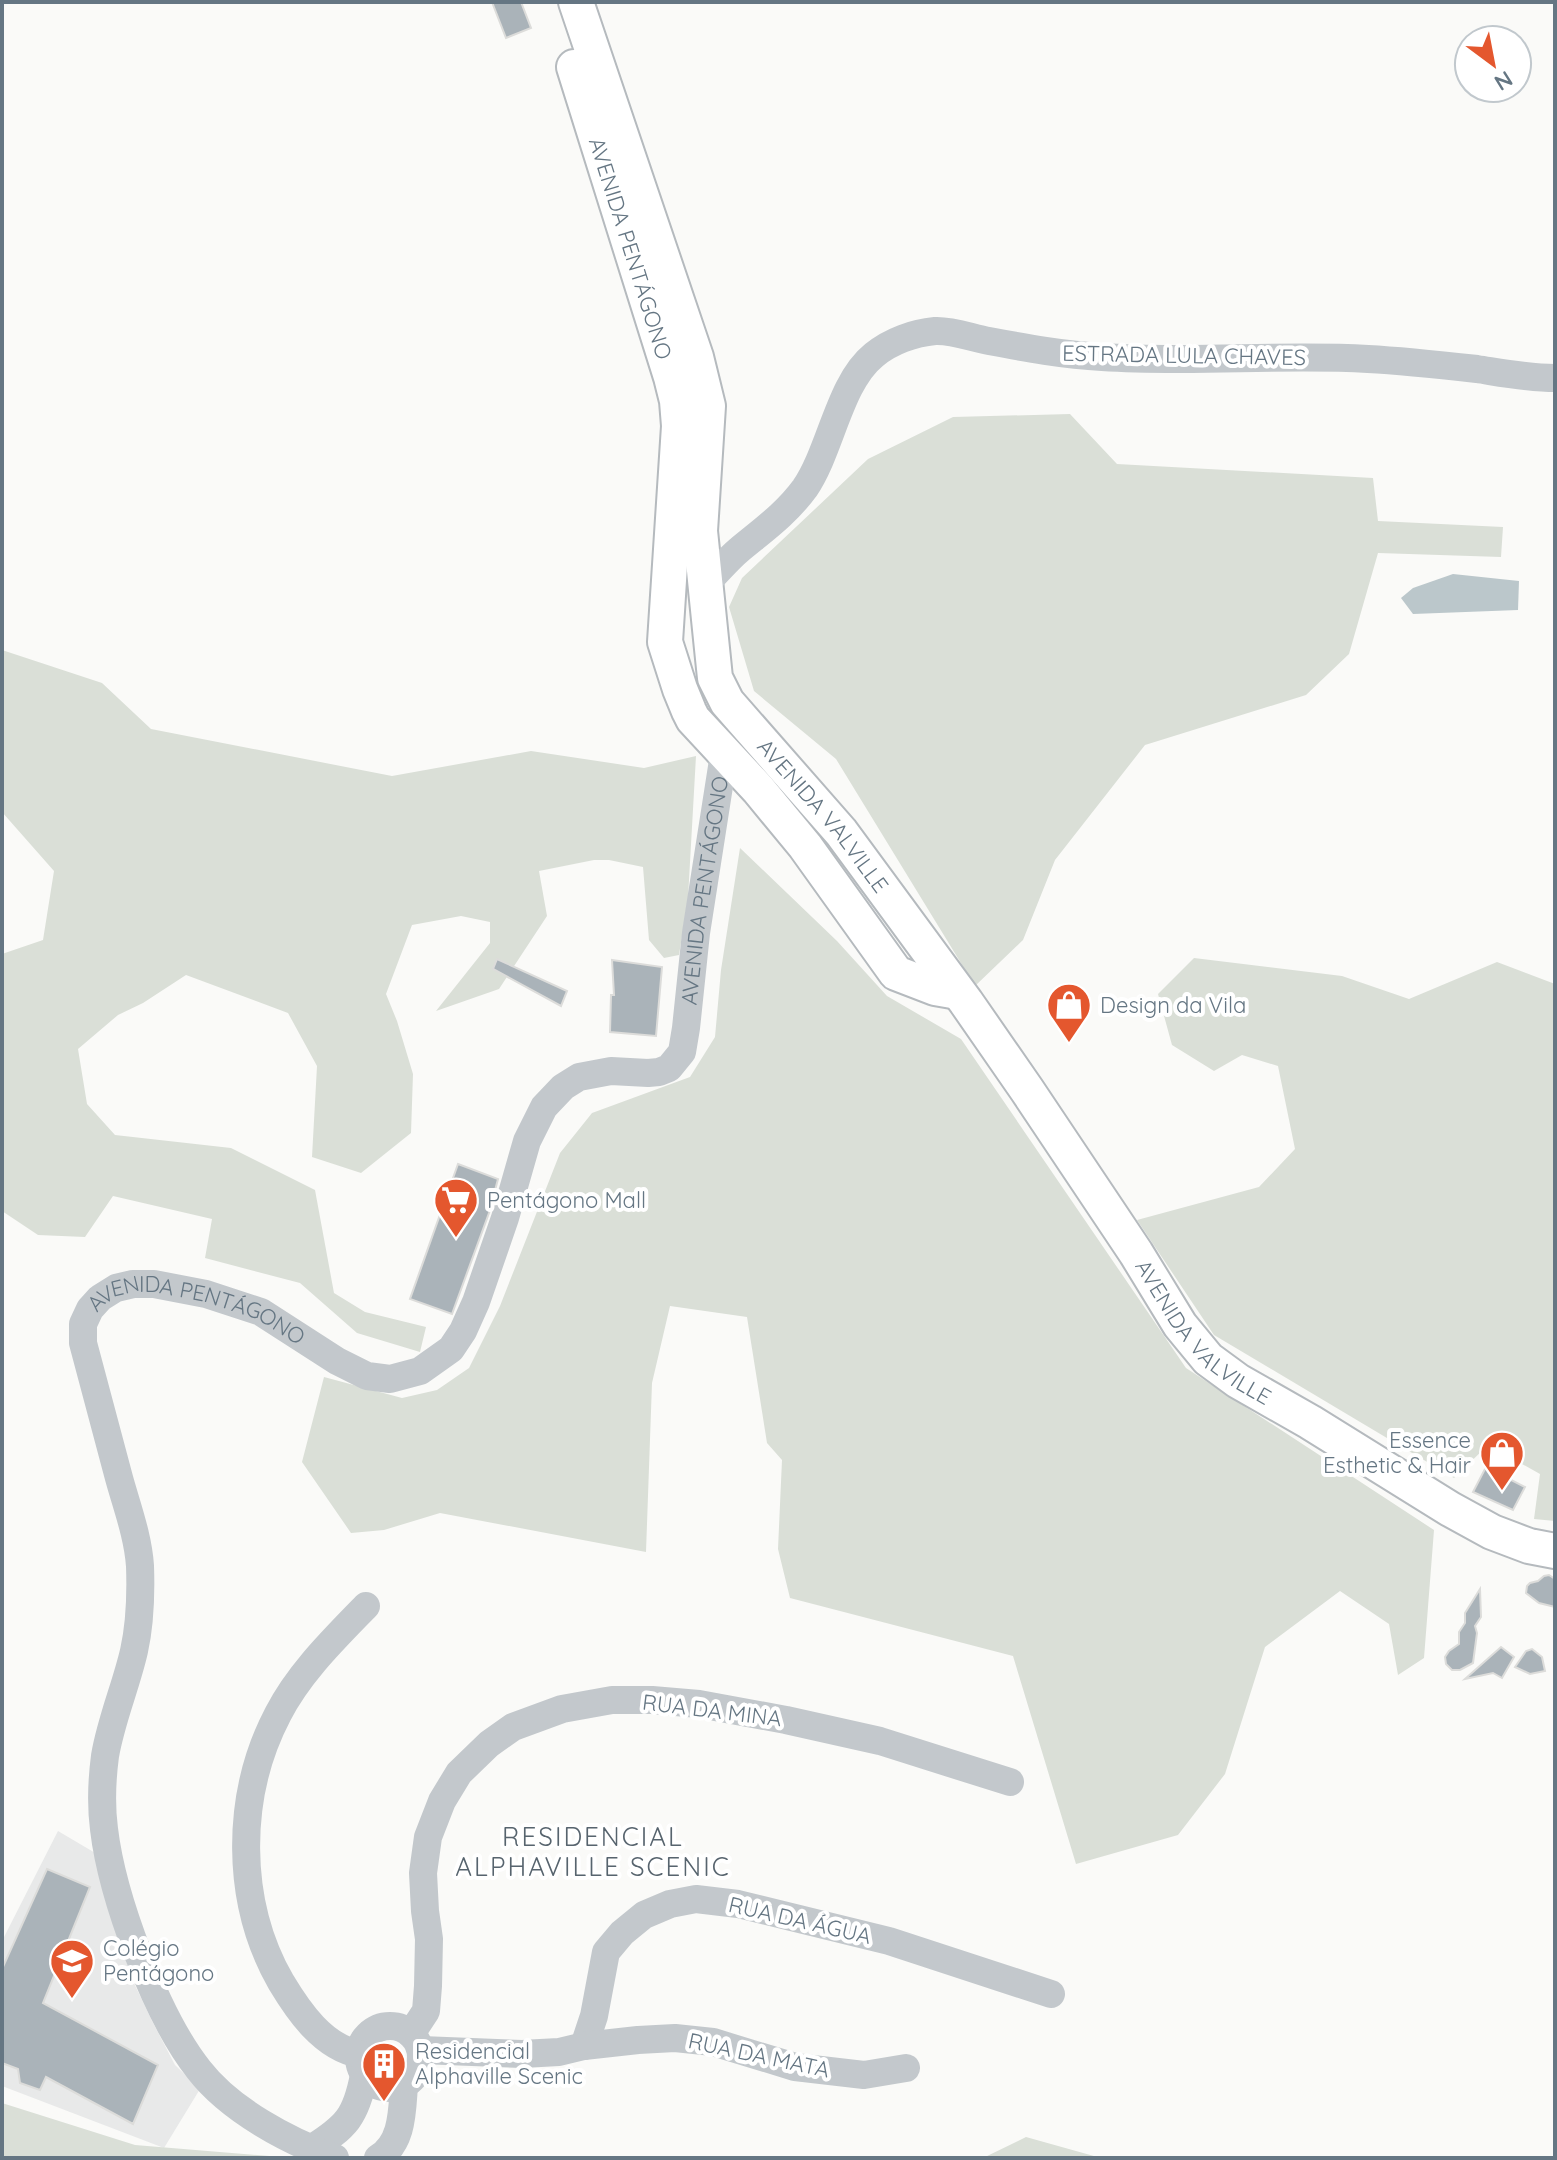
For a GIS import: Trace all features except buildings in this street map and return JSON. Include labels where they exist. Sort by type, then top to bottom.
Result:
[{"type":"main road","name":"AVENIDA PENTÁGONO","points":[[553,2],[677,401],[679,426],[665,642],[686,704]]},
{"type":"main road","name":"AVENIDA PENTÁGONO","points":[[576,2],[696,357],[708,406],[700,531],[721,690]]},
{"type":"main road","points":[[706,671],[721,690],[722,711],[706,721],[686,704],[681,680],[692,672],[706,671]]},
{"type":"main road","name":"AVENIDA VALVILLE","points":[[721,690],[841,832],[892,900],[1104,1204],[1180,1325],[1208,1359],[1238,1381],[1450,1509],[1492,1532],[1529,1546],[1555,1551]]},
{"type":"main road","name":"AVENIDA VALVILLE","points":[[686,704],[724,754],[758,789],[796,836],[896,973],[935,988],[958,992]]},
{"type":"main road","points":[[845,903],[866,918],[882,915],[892,900]]},
{"type":"street","name":"ESTRADA LULA CHAVES","points":[[705,584],[736,552],[774,523],[807,485],[859,371],[874,355],[895,342],[917,334],[939,331],[1047,352],[1103,357],[1366,359],[1555,378]]},
{"type":"street","points":[[700,531],[718,550],[736,552]]},
{"type":"street","name":"AVENIDA PENTÁGONO","points":[[323,2154],[268,2127],[200,2071],[182,2045],[161,2004],[120,1900],[104,1828],[105,1757],[134,1650],[140,1604],[140,1564],[134,1529],[83,1343],[83,1324],[100,1298],[116,1288],[154,1284],[206,1294],[261,1312],[337,1361],[367,1376],[390,1379],[420,1371],[451,1349],[476,1302],[527,1141],[544,1107],[563,1087],[579,1077],[611,1071],[659,1072],[669,1068],[682,1052],[696,933],[724,754]]},
{"type":"street","points":[[323,2154],[332,2136],[346,2123],[360,2096],[361,2065],[361,2045],[374,2030],[393,2026],[416,2042],[421,2060],[419,2070],[404,2085],[382,2088],[372,2083],[361,2065],[346,2051],[311,2025],[292,2000],[275,1972],[250,1904],[246,1866],[249,1796],[278,1714],[300,1679],[366,1606]]},
{"type":"street","name":"RUA DA MINA","points":[[416,2042],[426,2011],[428,1986],[429,1939],[423,1873],[428,1837],[442,1801],[459,1773],[489,1744],[513,1727],[562,1709],[612,1700],[699,1704],[880,1741],[1010,1782]]},
{"type":"street","name":"RUA DA ÁGUA","points":[[584,2046],[594,2016],[606,1952],[622,1933],[644,1915],[670,1904],[696,1899],[738,1904],[874,1937],[1051,1994]]},
{"type":"street","name":"RUA DA MATA","points":[[416,2042],[522,2054],[675,2038],[713,2042],[795,2067],[864,2075],[906,2068]]},
{"type":"street","points":[[378,2158],[394,2141],[402,2121],[404,2085]]},
{"type":"shaded area","points":[[1070,414],[1117,464],[1373,478],[1378,521],[1503,527],[1501,557],[1378,553],[1349,654],[1306,695],[1145,745],[1055,860],[1023,940],[975,986],[836,759],[754,691],[729,607],[742,578],[868,459],[953,417]]},
{"type":"shaded area","points":[[1453,574],[1519,581],[1518,610],[1413,614],[1401,598],[1413,588]]},
{"type":"shaded area","points":[[2,650],[102,683],[151,729],[392,776],[531,751],[644,768],[696,756],[688,898],[679,955],[664,958],[649,940],[643,867],[609,860],[539,871],[547,916],[499,989],[436,1011],[490,943],[490,922],[461,916],[412,925],[386,994],[413,1074],[411,1133],[361,1173],[312,1157],[317,1066],[288,1013],[186,975],[118,1015],[78,1049],[87,1104],[115,1135],[231,1148],[315,1190],[334,1293],[365,1312],[426,1327],[420,1352],[357,1333],[300,1283],[205,1258],[212,1219],[113,1196],[85,1237],[38,1235],[2,1211],[2,954],[43,940],[54,871],[2,812]]},
{"type":"shaded area","points":[[740,848],[837,941],[887,996],[961,1039],[1186,1368],[1434,1530],[1424,1658],[1398,1675],[1389,1624],[1340,1591],[1265,1647],[1225,1774],[1178,1835],[1076,1864],[1013,1656],[790,1598],[778,1549],[782,1460],[767,1443],[747,1317],[670,1306],[652,1383],[646,1552],[440,1513],[384,1530],[351,1533],[302,1462],[324,1377],[402,1398],[437,1390],[469,1368],[500,1306],[560,1153],[592,1113],[690,1077],[715,1037],[721,970]]},
{"type":"shaded area","points":[[1194,958],[1342,976],[1409,999],[1497,962],[1555,984],[1555,1521],[1534,1519],[1540,1474],[1488,1445],[1454,1478],[1214,1335],[1137,1220],[1259,1187],[1295,1149],[1278,1066],[1242,1055],[1214,1071],[1172,1045],[1158,994]]},
{"type":"shaded area","name":"Colégio Pentágono","points":[[58,1831],[102,1857],[110,1911],[132,1979],[175,2065],[200,2089],[164,2148],[2,2086],[2,1941]]},
{"type":"shaded area","points":[[2,2103],[135,2145],[294,2158],[2,2158]]},
{"type":"shaded area","points":[[1026,2137],[1101,2158],[983,2158]]},
{"type":"place","name":"Design da Vila","points":[[1069,1044]]},
{"type":"place","name":"Pentágono Mall","points":[[456,1239]]},
{"type":"place","name":"Essence Esthetic & Hair","points":[[1502,1492]]},
{"type":"place","name":"Colégio Pentágono","points":[[72,2000]]},
{"type":"place","name":"Residencial Alphaville Scenic","points":[[384,2103]]},
{"type":"district","name":"RESIDENCIAL ALPHAVILLE SCENIC","points":[[593,1852]]}]
